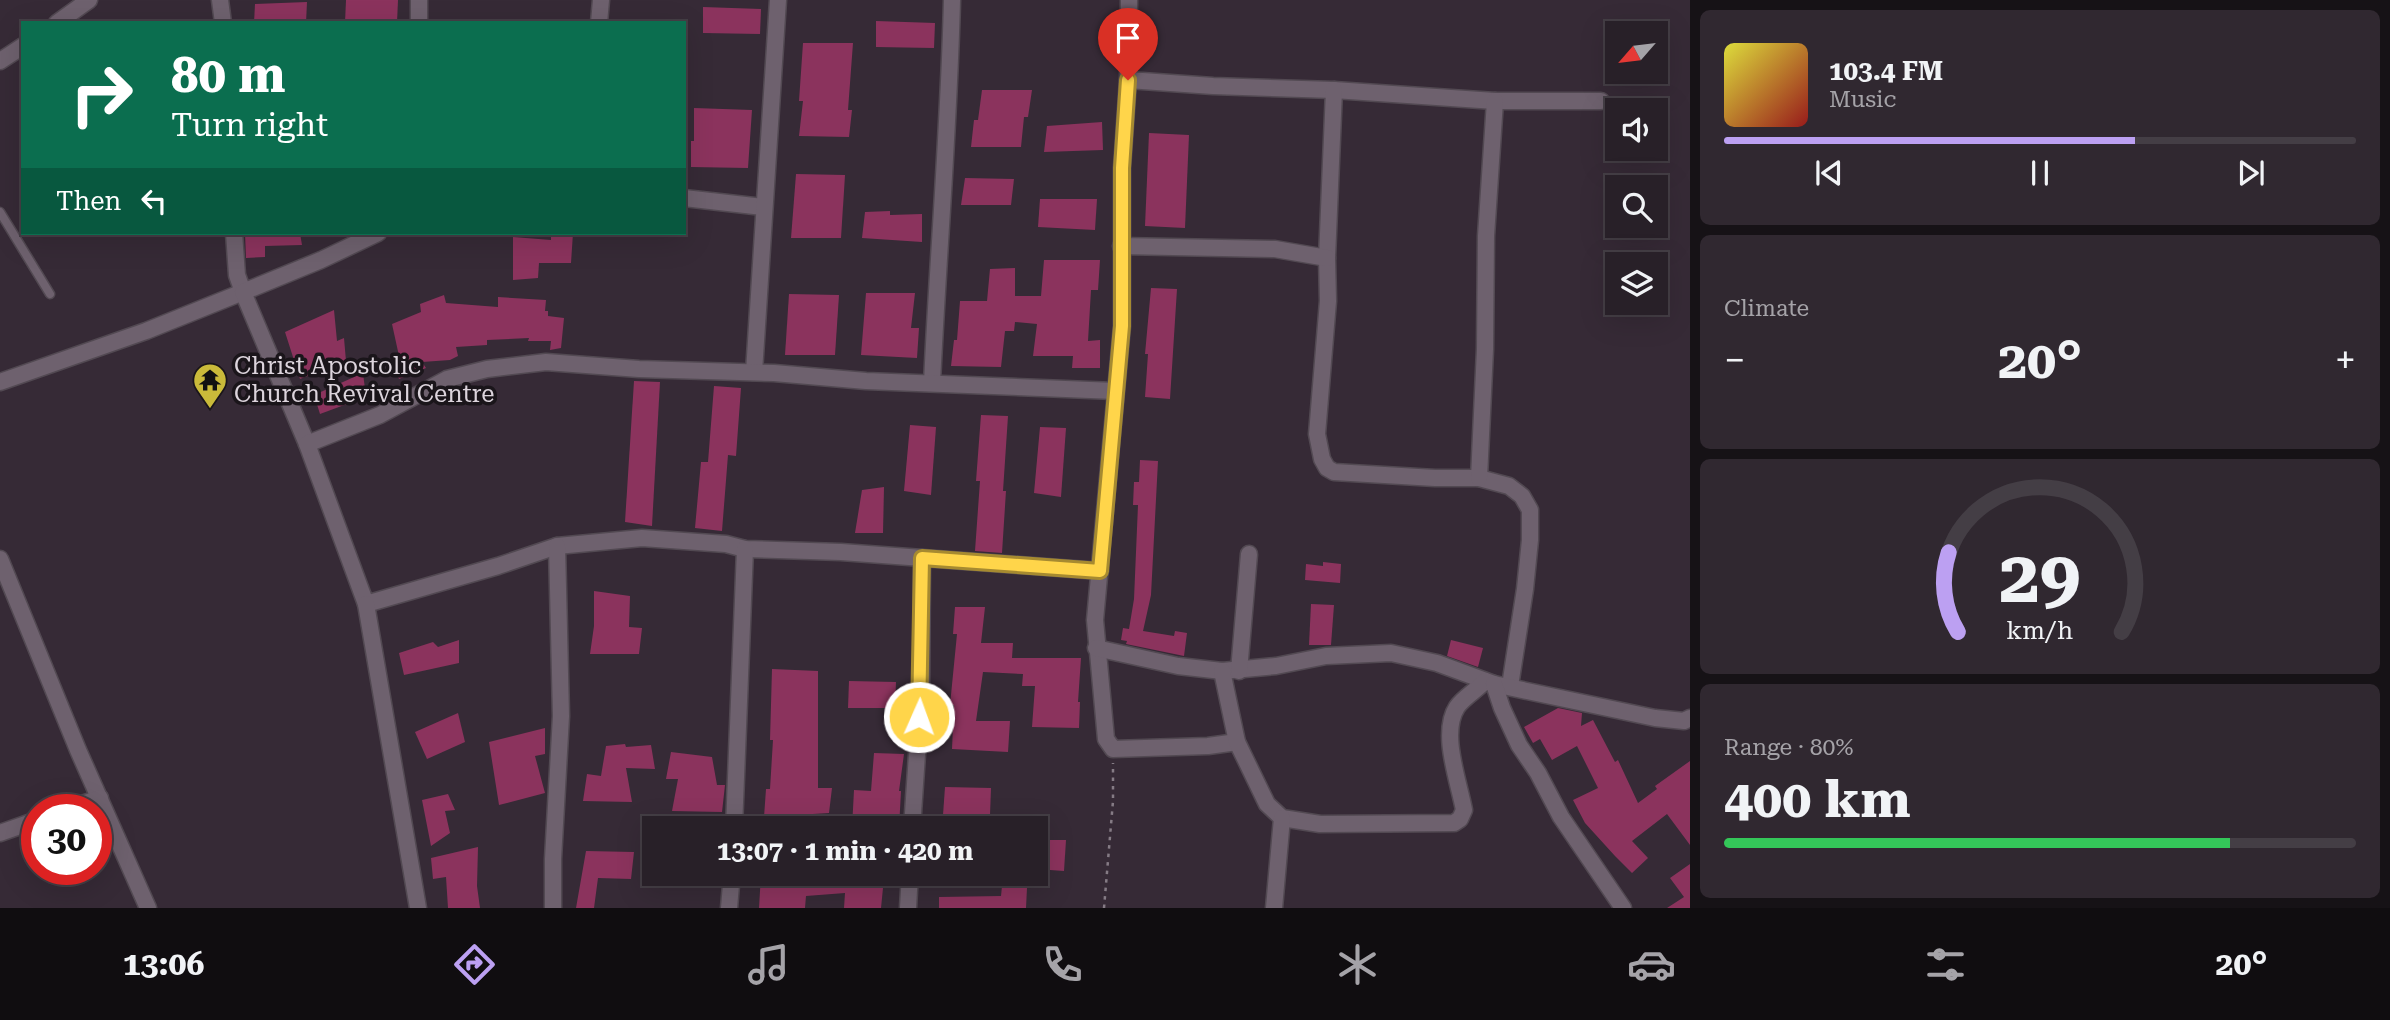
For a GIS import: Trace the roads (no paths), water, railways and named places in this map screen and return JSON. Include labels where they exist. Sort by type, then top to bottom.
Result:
[{"type":"street","points":[[60,21],[89,0]]},
{"type":"street","points":[[220,0],[223,21]]},
{"type":"street","points":[[419,0],[419,21]]},
{"type":"street","points":[[599,21],[601,0]]},
{"type":"street","points":[[754,372],[778,0]]},
{"type":"street","points":[[932,383],[933,326],[949,114],[952,0]]},
{"type":"street","points":[[1129,0],[1128,80],[1122,168],[1122,326],[1095,620],[1106,739],[1113,749],[1208,746],[1237,742]]},
{"type":"street","points":[[0,61],[21,47]]},
{"type":"street","points":[[1128,80],[1213,86],[1334,89],[1495,101],[1601,101]]},
{"type":"street","points":[[1334,89],[1327,258],[1328,302],[1317,434],[1322,459],[1327,468],[1338,472],[1479,478],[1509,486],[1522,496],[1530,510],[1525,589],[1496,684],[1502,708],[1519,744],[1561,817],[1623,908]]},
{"type":"street","points":[[1479,478],[1485,349],[1486,236],[1495,101]]},
{"type":"street","points":[[686,198],[763,207]]},
{"type":"street","points":[[234,235],[237,275],[243,292],[307,444],[366,604],[418,908]]},
{"type":"street","points":[[0,382],[146,331],[321,260],[374,235]]},
{"type":"street","points":[[1121,246],[1275,249],[1327,258]]},
{"type":"street","points":[[307,444],[380,415],[447,379],[487,369],[545,362],[639,369],[754,372],[866,382],[1115,391]]},
{"type":"street","points":[[366,604],[557,546],[642,538],[726,544],[745,549],[1100,571]]},
{"type":"street","points":[[553,908],[561,716],[557,546]]},
{"type":"street","points":[[734,816],[745,549]]},
{"type":"street","points":[[1239,671],[1249,554]]},
{"type":"street","points":[[913,816],[921,695],[922,558]]},
{"type":"street","points":[[0,559],[98,794]]},
{"type":"street","points":[[1096,648],[1178,666],[1222,671],[1239,671],[1326,656],[1391,653],[1437,663],[1496,684],[1688,723]]},
{"type":"street","points":[[1222,671],[1237,742],[1268,804],[1282,818],[1320,824],[1454,822],[1460,819],[1465,810],[1451,757],[1453,715],[1461,702],[1496,684]]},
{"type":"street","points":[[1274,908],[1282,818]]},
{"type":"street","points":[[0,833],[21,826]]},
{"type":"street","points":[[112,826],[148,908]]},
{"type":"street","points":[[729,908],[731,886]]},
{"type":"street","points":[[908,908],[909,886]]},
{"type":"lane","points":[[0,212],[50,294]]},
{"type":"place","name":"Christ Apostolic Church Revival Centre","points":[[210,410]]}]
